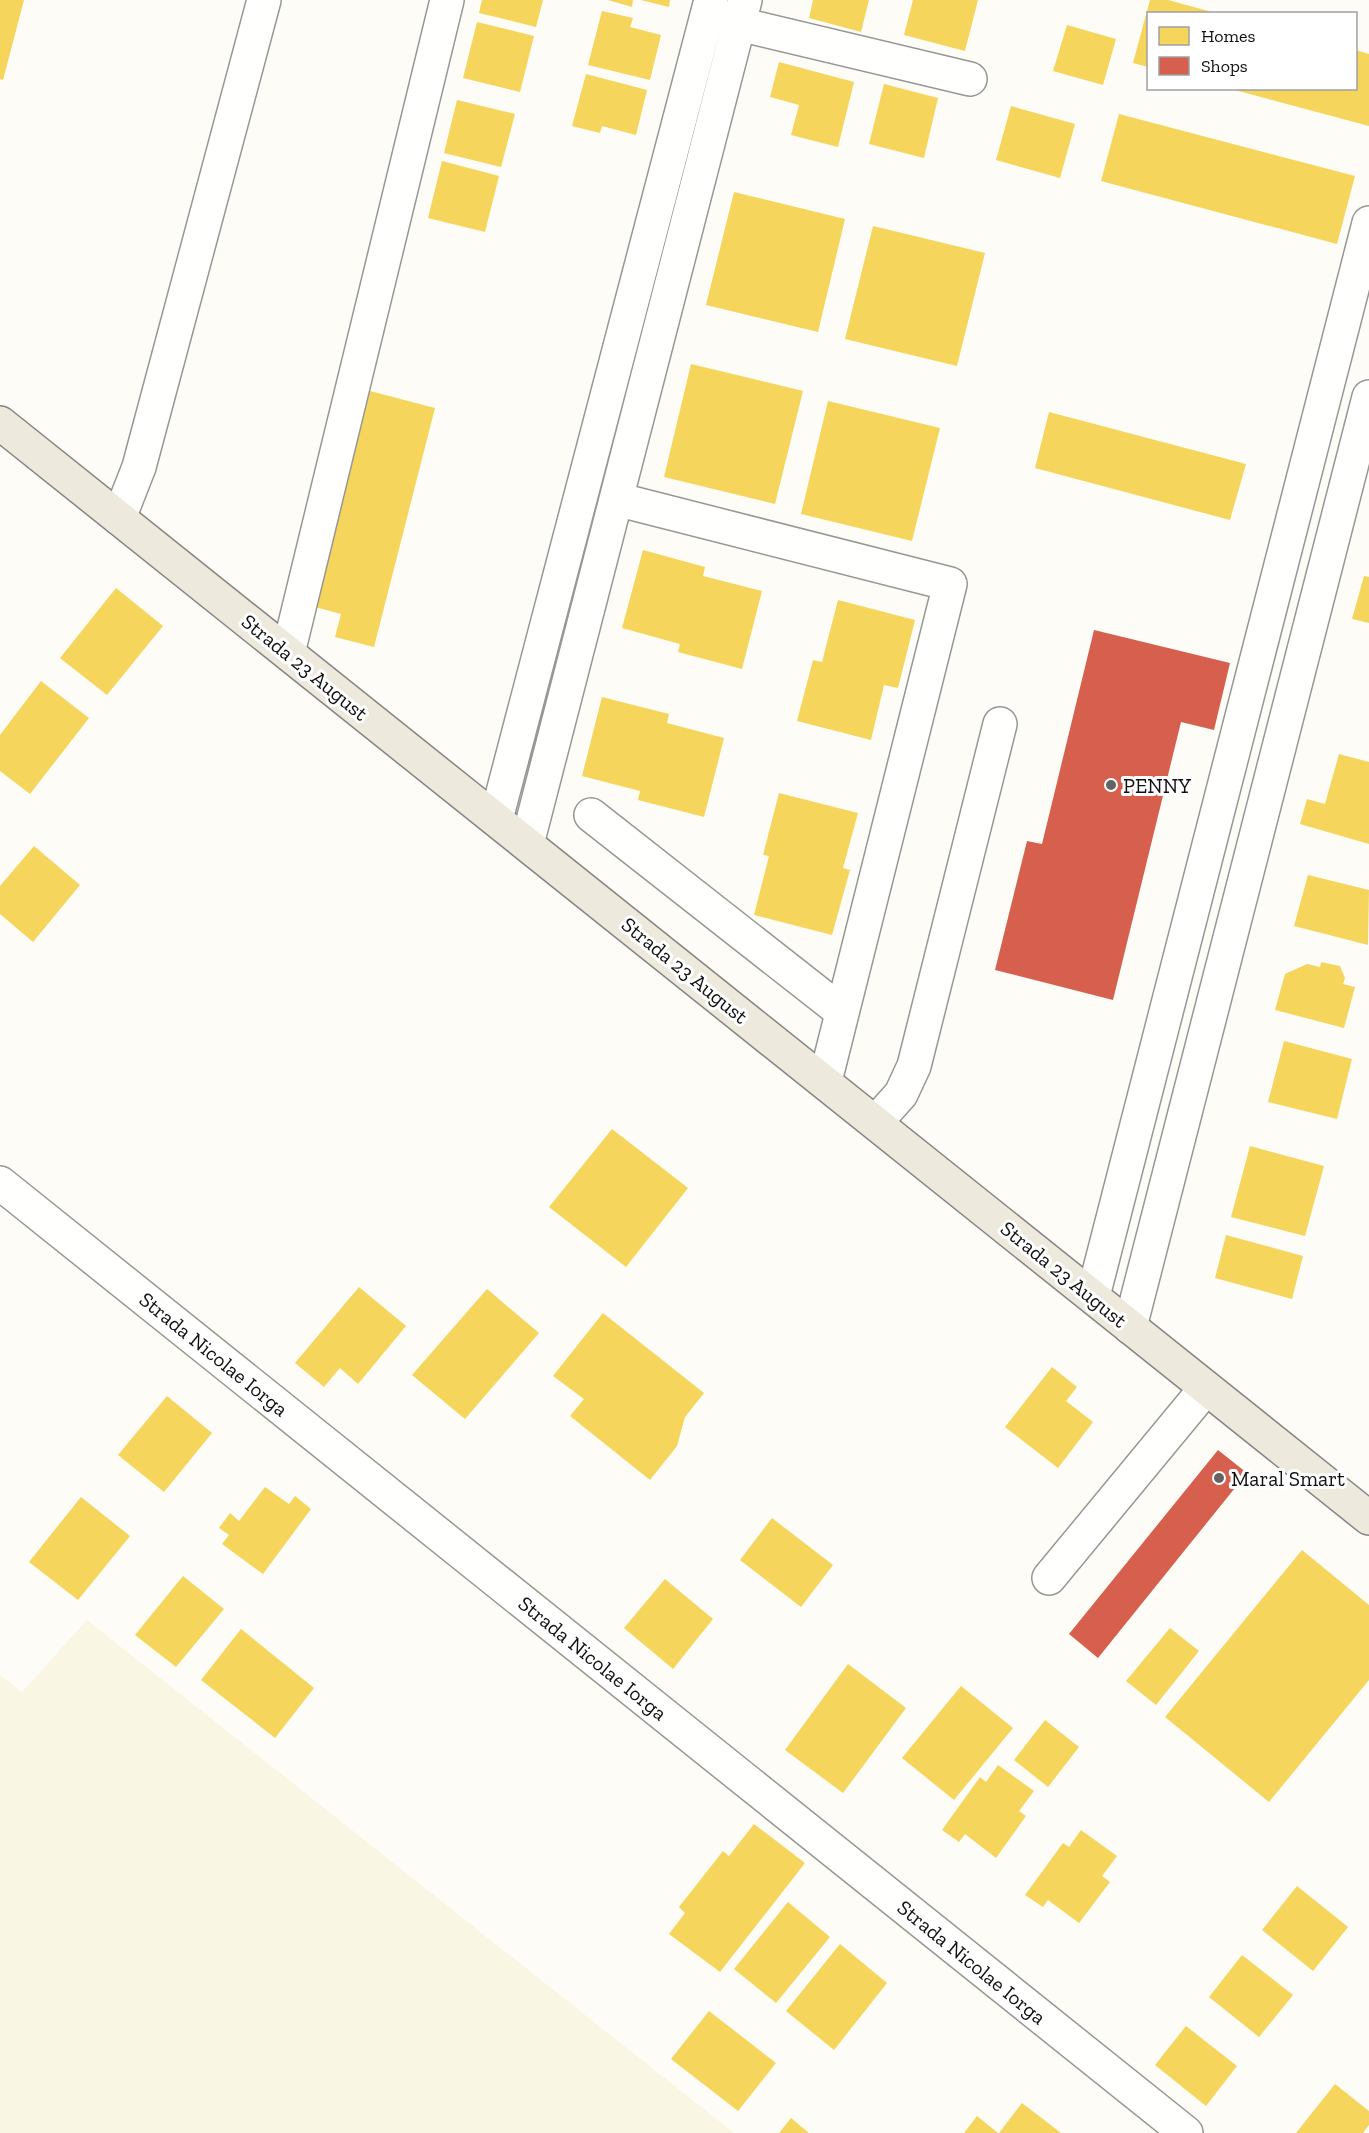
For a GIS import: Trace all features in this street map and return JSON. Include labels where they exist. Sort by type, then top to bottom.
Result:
[{"type":"main road","name":"Strada 23 August","points":[[0,423],[1369,1518]]},
{"type":"street","points":[[119,518],[139,467],[264,0]]},
{"type":"street","points":[[288,653],[447,0]]},
{"type":"street","points":[[496,819],[711,0]]},
{"type":"street","points":[[527,844],[742,12],[970,79]]},
{"type":"street","points":[[1093,1296],[1369,223]]},
{"type":"street","points":[[1130,1327],[1369,397]]},
{"type":"street","points":[[616,499],[950,584],[825,1081]]},
{"type":"street","points":[[876,1122],[901,1094],[914,1066],[1000,724]]},
{"type":"street","points":[[591,815],[842,1012]]},
{"type":"street","name":"Strada Nicolae Iorga","points":[[0,1183],[1186,2133]]},
{"type":"street","points":[[1049,1578],[1206,1388]]},
{"type":"shaded area","points":[[87,1620],[734,2133],[0,2133],[0,1675],[22,1692]]},
{"type":"building: Homes","points":[[0,0],[24,0],[3,80],[0,79]]},
{"type":"building: Homes","points":[[482,0],[543,0],[536,27],[479,13]]},
{"type":"building: Homes","points":[[608,0],[633,0],[632,7]]},
{"type":"building: Homes","points":[[641,0],[670,0],[669,7]]},
{"type":"building: Homes","points":[[813,0],[869,0],[861,32],[809,18]]},
{"type":"building: Homes","points":[[913,0],[978,0],[965,51],[904,35]]},
{"type":"building: Homes","points":[[1150,0],[1168,0],[1212,12],[1147,12],[1147,67],[1133,63]]},
{"type":"building: Homes","points":[[602,11],[633,18],[630,27],[661,35],[650,80],[588,65]]},
{"type":"building: Homes","points":[[477,22],[534,36],[520,92],[463,78]]},
{"type":"building: Homes","points":[[1067,25],[1116,39],[1103,85],[1053,71]]},
{"type":"building: Homes","points":[[1357,50],[1369,54],[1369,126],[1235,90],[1357,90]]},
{"type":"building: Homes","points":[[779,62],[854,82],[838,147],[791,135],[799,105],[770,97]]},
{"type":"building: Homes","points":[[586,74],[647,90],[636,135],[602,126],[600,133],[572,126]]},
{"type":"building: Homes","points":[[884,84],[938,98],[924,158],[869,144]]},
{"type":"building: Homes","points":[[457,100],[515,114],[501,167],[444,153]]},
{"type":"building: Homes","points":[[1011,106],[1075,124],[1060,178],[996,160]]},
{"type":"building: Homes","points":[[1119,114],[1355,176],[1337,244],[1101,181]]},
{"type":"building: Homes","points":[[442,161],[499,176],[485,232],[428,218]]},
{"type":"building: Homes","points":[[734,192],[845,219],[818,332],[706,305]]},
{"type":"building: Homes","points":[[873,226],[985,253],[957,366],[845,339]]},
{"type":"building: Homes","points":[[691,364],[803,391],[775,504],[664,477]]},
{"type":"building: Homes","points":[[370,391],[435,408],[374,647],[335,637],[341,614],[315,607]]},
{"type":"building: Homes","points":[[828,401],[940,428],[912,541],[801,514]]},
{"type":"building: Homes","points":[[1049,412],[1246,464],[1230,520],[1035,468]]},
{"type":"building: Homes","points":[[643,550],[705,567],[703,576],[762,591],[742,669],[678,652],[680,644],[622,628]]},
{"type":"building: Homes","points":[[1364,576],[1369,577],[1369,623],[1352,619]]},
{"type":"building: Homes","points":[[116,588],[163,626],[107,695],[60,658]]},
{"type":"building: Homes","points":[[838,600],[915,620],[898,688],[884,685],[871,740],[797,721],[813,660],[822,662]]},
{"type":"building: Homes","points":[[41,681],[89,718],[30,794],[0,771],[0,735]]},
{"type":"building: Homes","points":[[602,697],[669,714],[667,723],[724,738],[704,817],[638,800],[640,791],[582,776]]},
{"type":"building: Homes","points":[[1339,754],[1369,762],[1369,844],[1300,824],[1307,799],[1325,804]]},
{"type":"building: Homes","points":[[779,793],[858,813],[843,868],[850,870],[832,935],[754,915],[769,856],[763,855]]},
{"type":"building: Homes","points":[[34,846],[80,885],[33,942],[0,914],[0,886]]},
{"type":"building: Homes","points":[[1308,875],[1369,890],[1368,945],[1294,926]]},
{"type":"building: Homes","points":[[1321,962],[1340,966],[1345,978],[1343,984],[1355,987],[1344,1028],[1275,1010],[1285,974],[1307,964],[1320,967]]},
{"type":"building: Homes","points":[[1284,1041],[1352,1059],[1337,1119],[1268,1102]]},
{"type":"building: Homes","points":[[612,1129],[688,1188],[626,1267],[549,1207]]},
{"type":"building: Homes","points":[[1250,1146],[1324,1166],[1305,1236],[1231,1217]]},
{"type":"building: Homes","points":[[1226,1235],[1303,1256],[1292,1299],[1215,1278]]},
{"type":"building: Homes","points":[[359,1287],[406,1326],[358,1384],[340,1368],[324,1387],[295,1363]]},
{"type":"building: Homes","points":[[487,1289],[539,1333],[465,1419],[412,1375]]},
{"type":"building: Homes","points":[[603,1313],[704,1393],[685,1417],[677,1446],[650,1480],[570,1416],[584,1399],[553,1376]]},
{"type":"building: Homes","points":[[1052,1367],[1077,1387],[1066,1401],[1093,1422],[1058,1468],[1005,1427]]},
{"type":"building: Homes","points":[[167,1396],[212,1433],[164,1492],[118,1455]]},
{"type":"building: Homes","points":[[265,1487],[289,1504],[295,1496],[311,1509],[263,1574],[222,1544],[229,1535],[219,1528],[230,1513],[239,1521]]},
{"type":"building: Homes","points":[[81,1497],[130,1536],[78,1600],[29,1562]]},
{"type":"building: Homes","points":[[772,1518],[833,1565],[801,1607],[740,1560]]},
{"type":"building: Homes","points":[[1302,1550],[1369,1605],[1369,1680],[1269,1802],[1165,1717]]},
{"type":"building: Homes","points":[[183,1576],[224,1609],[176,1667],[135,1635]]},
{"type":"building: Homes","points":[[665,1579],[713,1619],[673,1669],[624,1628]]},
{"type":"building: Homes","points":[[1170,1628],[1199,1651],[1156,1705],[1126,1681]]},
{"type":"building: Homes","points":[[241,1629],[314,1688],[275,1738],[201,1680]]},
{"type":"building: Homes","points":[[848,1664],[906,1708],[843,1793],[785,1750]]},
{"type":"building: Homes","points":[[961,1686],[1013,1728],[954,1800],[902,1758]]},
{"type":"building: Homes","points":[[1045,1720],[1079,1747],[1048,1787],[1014,1760]]},
{"type":"building: Homes","points":[[998,1765],[1034,1791],[1019,1811],[1026,1816],[996,1858],[965,1834],[959,1842],[942,1830],[980,1777],[986,1782]]},
{"type":"building: Homes","points":[[754,1824],[805,1863],[720,1972],[669,1934],[685,1913],[679,1907],[723,1851],[729,1856]]},
{"type":"building: Homes","points":[[1081,1830],[1117,1856],[1102,1876],[1110,1882],[1079,1923],[1048,1900],[1043,1907],[1025,1895],[1063,1843],[1069,1847]]},
{"type":"building: Homes","points":[[1297,1886],[1348,1927],[1313,1971],[1262,1930]]},
{"type":"building: Homes","points":[[788,1902],[830,1937],[776,2003],[734,1969]]},
{"type":"building: Homes","points":[[840,1944],[887,1983],[834,2050],[786,2011]]},
{"type":"building: Homes","points":[[1242,1955],[1293,1995],[1259,2037],[1209,1997]]},
{"type":"building: Homes","points":[[709,2011],[776,2063],[738,2111],[671,2059]]},
{"type":"building: Homes","points":[[1186,2026],[1237,2066],[1206,2106],[1155,2065]]},
{"type":"building: Homes","points":[[1335,2084],[1369,2111],[1369,2125],[1363,2133],[1296,2133]]},
{"type":"building: Homes","points":[[1022,2103],[1061,2133],[999,2133]]},
{"type":"building: Homes","points":[[977,2116],[998,2133],[964,2133]]},
{"type":"building: Homes","points":[[791,2118],[809,2133],[779,2133]]},
{"type":"building: Shops","name":"PENNY","points":[[1094,630],[1230,663],[1214,730],[1181,722],[1113,1000],[995,970],[1027,841],[1042,844]]},
{"type":"building: Shops","points":[[1218,1450],[1247,1473],[1098,1658],[1069,1634]]},
{"type":"place","name":"PENNY","points":[[1111,785]]},
{"type":"place","name":"Maral Smart","points":[[1219,1478]]}]
